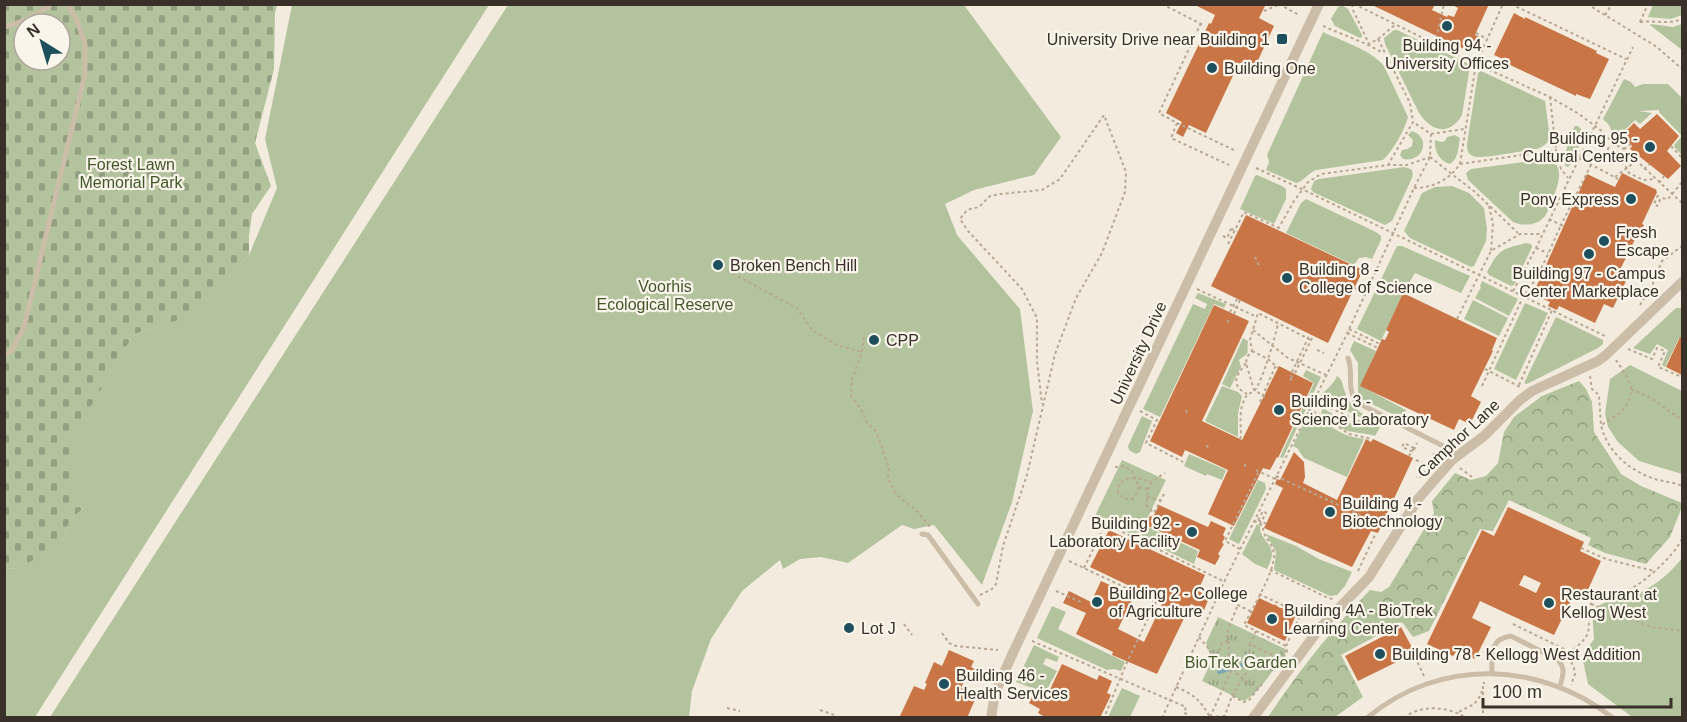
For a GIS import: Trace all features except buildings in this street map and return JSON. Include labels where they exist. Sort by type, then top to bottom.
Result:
[{"type":"street","name":"University Drive","points":[[991,717],[993,701],[1003,674],[1319,4]]},
{"type":"street","name":"Camphor Lane","points":[[1253,717],[1319,629],[1369,577],[1418,499],[1459,454],[1484,436],[1532,391],[1598,361],[1606,355],[1683,282]]},
{"type":"lane","points":[[4,27],[15,25],[43,11],[51,4]]},
{"type":"lane","points":[[4,356],[12,350],[24,327],[85,74],[86,44],[76,18],[67,4]]},
{"type":"lane","points":[[1348,358],[1351,394],[1356,402],[1459,454]]},
{"type":"lane","points":[[925,535],[978,604]]},
{"type":"lane","points":[[1492,673],[1491,651],[1494,645],[1501,639],[1511,636],[1562,664],[1564,671],[1560,686]]},
{"type":"lane","points":[[1367,717],[1377,709],[1423,685],[1447,678],[1492,673],[1524,676],[1560,686],[1586,699],[1613,717]]},
{"type":"path","points":[[1162,4],[1205,26]]},
{"type":"path","points":[[1369,44],[1353,10],[1353,4],[1550,97],[1579,114],[1614,144],[1624,149],[1654,179],[1683,203]]},
{"type":"path","points":[[1435,44],[1444,4]]},
{"type":"path","points":[[1414,188],[1422,188],[1444,181],[1453,175],[1460,164],[1476,64],[1503,4]]},
{"type":"path","points":[[1511,4],[1626,59]]},
{"type":"path","points":[[1587,4],[1657,47],[1683,69]]},
{"type":"path","points":[[1605,15],[1612,4]]},
{"type":"path","points":[[1648,4],[1640,22],[1673,23],[1683,19]]},
{"type":"path","points":[[1264,11],[1278,5],[1299,15]]},
{"type":"path","points":[[1201,23],[1159,113],[1236,151]]},
{"type":"path","points":[[1369,44],[1396,24]]},
{"type":"path","points":[[1323,26],[1361,43],[1369,44],[1386,55]]},
{"type":"path","points":[[1476,33],[1487,39]]},
{"type":"path","points":[[1378,39],[1410,102],[1413,122],[1388,165]]},
{"type":"path","points":[[1513,291],[1633,47]]},
{"type":"path","points":[[1550,97],[1556,150],[1561,169],[1569,179]]},
{"type":"path","points":[[975,598],[992,589],[996,584],[1003,546],[1027,475],[1055,354],[1076,298],[1102,253],[1125,192],[1125,172],[1104,115],[1060,178],[1042,190],[990,196],[980,207],[967,210],[960,219],[968,231],[1022,289],[1037,318],[1037,361],[1042,404]]},
{"type":"path","points":[[1413,122],[1431,134],[1465,128]]},
{"type":"path","points":[[1177,123],[1171,138],[1229,165]]},
{"type":"path","points":[[1162,717],[1213,603],[1347,333],[1430,157],[1431,134]]},
{"type":"path","points":[[1614,144],[1607,151],[1609,156],[1627,168],[1628,175],[1643,182],[1654,179]]},
{"type":"path","points":[[1624,149],[1631,144]]},
{"type":"path","points":[[1617,160],[1618,146]]},
{"type":"path","points":[[1671,146],[1683,158]]},
{"type":"path","points":[[1460,164],[1556,150]]},
{"type":"path","points":[[1632,158],[1636,154]]},
{"type":"path","points":[[1228,244],[1244,212],[1278,229],[1308,182],[1321,174],[1388,165],[1407,165],[1430,157]]},
{"type":"path","points":[[1430,157],[1475,192],[1520,234]]},
{"type":"path","points":[[1579,158],[1617,178],[1641,159]]},
{"type":"path","points":[[1644,169],[1650,164]]},
{"type":"path","points":[[1482,386],[1486,370],[1548,253],[1591,165]]},
{"type":"path","points":[[1256,168],[1523,297],[1553,309],[1612,340]]},
{"type":"path","points":[[1659,183],[1664,176]]},
{"type":"path","points":[[1658,195],[1654,204],[1657,206],[1661,198],[1668,199],[1683,183]]},
{"type":"path","points":[[1457,319],[1491,251],[1493,224],[1489,205]]},
{"type":"path","points":[[1549,219],[1562,225]]},
{"type":"path","points":[[1222,236],[1227,238],[1231,229],[1237,231]]},
{"type":"path","points":[[1491,251],[1520,234],[1542,234]]},
{"type":"path","points":[[1638,309],[1652,286],[1662,261],[1683,246]]},
{"type":"path","points":[[1536,248],[1548,253]]},
{"type":"path","points":[[1255,257],[1260,268]]},
{"type":"path","points":[[722,268],[797,308],[812,330],[837,345],[862,352]]},
{"type":"path","points":[[1354,288],[1365,293]]},
{"type":"path","points":[[1197,290],[1257,316],[1258,313],[1311,340]]},
{"type":"path","points":[[1230,312],[1238,299],[1234,314]]},
{"type":"path","points":[[1518,386],[1553,309]]},
{"type":"path","points":[[1257,316],[1250,344],[1252,351],[1277,366],[1260,402]]},
{"type":"path","points":[[1227,320],[1230,324]]},
{"type":"path","points":[[1240,439],[1242,436],[1241,411],[1247,394],[1254,390],[1268,359],[1278,323]]},
{"type":"path","points":[[1348,329],[1380,344]]},
{"type":"path","points":[[1253,330],[1288,358],[1326,375]]},
{"type":"path","points":[[1347,333],[1378,348]]},
{"type":"path","points":[[1311,335],[1311,340],[1300,363],[1292,376],[1311,335]]},
{"type":"path","points":[[864,337],[862,352],[852,379],[851,396],[862,411],[867,423],[876,431],[890,468],[888,479],[897,495],[931,526],[925,535]]},
{"type":"path","points":[[1626,348],[1652,359],[1657,348],[1665,351],[1658,367],[1683,377]]},
{"type":"path","points":[[1317,350],[1324,353]]},
{"type":"path","points":[[1247,394],[1240,390],[1236,383],[1252,351]]},
{"type":"path","points":[[1601,425],[1622,411],[1629,400],[1631,389],[1628,380],[1615,358]]},
{"type":"path","points":[[1246,363],[1254,390],[1263,397]]},
{"type":"path","points":[[1486,370],[1525,388]]},
{"type":"path","points":[[1590,374],[1592,389],[1599,395],[1603,436],[1610,448],[1640,474],[1683,486]]},
{"type":"path","points":[[1631,389],[1651,398],[1683,420]]},
{"type":"path","points":[[1263,397],[1267,392]]},
{"type":"path","points":[[1314,400],[1358,421],[1383,426],[1387,418]]},
{"type":"path","points":[[1308,410],[1324,417],[1348,434],[1372,439]]},
{"type":"path","points":[[1140,411],[1158,420],[1146,443],[1183,462]]},
{"type":"path","points":[[1409,456],[1414,448],[1404,443],[1402,447],[1413,452],[1422,435]]},
{"type":"path","points":[[1416,477],[1423,476],[1440,444]]},
{"type":"path","points":[[1416,460],[1427,466]]},
{"type":"path","points":[[1114,467],[1124,466],[1131,471],[1134,476],[1139,487],[1132,499],[1124,499],[1118,492],[1119,484],[1124,480],[1134,476],[1151,482]]},
{"type":"path","points":[[1459,467],[1472,477]]},
{"type":"path","points":[[1240,549],[1225,541],[1257,470],[1382,525]]},
{"type":"path","points":[[1164,494],[1154,513],[1146,505],[1147,489],[1151,482],[1165,474]]},
{"type":"path","points":[[1139,487],[1147,489]]},
{"type":"path","points":[[1147,497],[1160,500]]},
{"type":"path","points":[[1260,524],[1266,513],[1263,511],[1258,520],[1266,524]]},
{"type":"path","points":[[1090,516],[1225,582]]},
{"type":"path","points":[[1254,521],[1263,527],[1263,534],[1273,550],[1274,558],[1244,625],[1286,646]]},
{"type":"path","points":[[1084,568],[1105,524]]},
{"type":"path","points":[[1365,570],[1357,576],[1376,535]]},
{"type":"path","points":[[1569,606],[1585,610],[1602,596],[1621,594],[1628,590],[1654,571],[1677,549],[1683,539]]},
{"type":"path","points":[[1581,548],[1606,560],[1654,571]]},
{"type":"path","points":[[1069,561],[1156,602],[1104,717]]},
{"type":"path","points":[[1270,570],[1328,598],[1337,597]]},
{"type":"path","points":[[1056,591],[1081,602]]},
{"type":"path","points":[[1259,594],[1301,614]]},
{"type":"path","points":[[1232,602],[1252,612]]},
{"type":"path","points":[[1270,674],[1287,652],[1286,646],[1306,603]]},
{"type":"path","points":[[1591,604],[1651,627],[1683,631]]},
{"type":"path","points":[[1210,717],[1232,669],[1228,629],[1238,605]]},
{"type":"path","points":[[1569,654],[1588,635],[1588,608]]},
{"type":"path","points":[[904,624],[912,635]]},
{"type":"path","points":[[1210,717],[1225,717],[1232,696],[1248,670],[1250,644],[1256,631]]},
{"type":"path","points":[[942,633],[949,643],[956,646],[998,650]]},
{"type":"path","points":[[1199,637],[1214,655],[1219,652],[1220,645],[1228,641]]},
{"type":"path","points":[[1032,641],[1186,707],[1184,713],[1187,714],[1186,717]]},
{"type":"path","points":[[1250,644],[1281,659]]},
{"type":"path","points":[[1415,657],[1424,676]]},
{"type":"path","points":[[1232,669],[1242,679],[1258,689]]},
{"type":"path","points":[[1232,696],[1244,702],[1249,700],[1264,682]]},
{"type":"path","points":[[1483,683],[1483,713]]},
{"type":"path","points":[[1176,687],[1193,694],[1210,717]]},
{"type":"path","points":[[1010,688],[1032,698]]},
{"type":"path","points":[[1458,712],[1475,703],[1483,689]]},
{"type":"path","points":[[727,708],[740,711]]},
{"type":"path","points":[[1404,717],[1418,710],[1431,709],[1458,712],[1466,717]]},
{"type":"path","points":[[820,710],[834,715]]},
{"type":"green space","name":"Forest Lawn Memorial Park","points":[[5,5],[277,5],[274,69],[255,143],[271,186],[252,214],[249,255],[194,315],[134,334],[71,439],[71,488],[83,509],[70,519],[63,541],[49,553],[16,568],[5,569]]},
{"type":"green space","points":[[292,5],[489,5],[35,717],[5,718],[5,569],[16,568],[63,541],[70,519],[83,509],[70,488],[70,439],[134,334],[194,314],[249,255],[277,188],[265,139]]},
{"type":"green space","name":"Voorhis Ecological Reserve","points":[[508,5],[964,5],[1061,137],[1034,175],[974,190],[945,204],[957,235],[1020,309],[1033,411],[1012,502],[982,585],[934,525],[914,529],[902,525],[848,563],[821,557],[800,559],[783,569],[780,560],[742,591],[711,639],[692,691],[689,717],[50,717]]},
{"type":"green space","points":[[1342,5],[1348,9],[1362,37],[1335,26],[1331,19],[1338,7]]},
{"type":"green space","points":[[1653,5],[1682,5],[1682,15],[1671,19],[1648,17]]},
{"type":"green space","points":[[1682,24],[1682,50],[1650,25],[1673,27]]},
{"type":"green space","points":[[1394,30],[1470,66],[1462,115],[1457,122],[1446,129],[1434,127],[1419,113],[1385,44],[1384,38]]},
{"type":"green space","points":[[1323,32],[1372,55],[1384,66],[1408,117],[1398,140],[1383,160],[1316,170],[1296,183],[1266,170],[1269,162],[1267,155]]},
{"type":"green space","points":[[1481,71],[1545,101],[1550,138],[1548,142],[1536,149],[1494,156],[1478,157],[1469,153],[1467,144],[1478,73]]},
{"type":"green space","points":[[1624,79],[1635,87],[1643,84],[1668,84],[1682,98],[1682,136],[1659,110],[1639,111],[1652,113],[1640,124],[1635,120],[1619,136],[1614,136],[1603,119]]},
{"type":"green space","points":[[1575,126],[1585,133],[1568,167],[1565,166],[1566,151]]},
{"type":"green space","points":[[1412,131],[1422,139],[1422,149],[1416,157],[1403,159],[1400,155],[1402,150],[1412,146],[1413,140],[1408,135]]},
{"type":"green space","points":[[1455,135],[1460,138],[1457,156],[1450,164],[1438,155],[1435,140],[1445,141],[1447,137]]},
{"type":"green space","points":[[1682,136],[1682,155],[1674,145]]},
{"type":"green space","points":[[1548,159],[1558,167],[1557,186],[1545,216],[1529,224],[1513,222],[1468,180],[1466,173],[1471,169]]},
{"type":"green space","points":[[1404,167],[1411,169],[1412,178],[1392,221],[1385,225],[1313,192],[1311,189],[1314,181],[1319,179]]},
{"type":"green space","points":[[1257,175],[1286,189],[1286,199],[1274,224],[1240,209]]},
{"type":"green space","points":[[1452,186],[1469,193],[1484,208],[1486,241],[1474,266],[1471,267],[1410,238],[1404,231],[1422,193],[1435,187]]},
{"type":"green space","points":[[1306,199],[1381,236],[1372,259],[1359,258],[1354,265],[1286,233],[1301,203]]},
{"type":"green space","points":[[1526,243],[1531,244],[1532,247],[1514,285],[1511,286],[1489,275],[1487,272],[1498,254]]},
{"type":"green space","points":[[1397,246],[1402,246],[1470,276],[1461,293],[1415,273],[1381,341],[1357,329]]},
{"type":"green space","points":[[1482,281],[1518,299],[1509,316],[1475,298]]},
{"type":"green space","points":[[1198,293],[1226,304],[1224,308],[1214,304],[1160,417],[1143,409],[1193,304],[1205,309],[1207,304],[1195,298]]},
{"type":"green space","points":[[1473,300],[1508,318],[1499,336],[1464,319]]},
{"type":"green space","points":[[1525,303],[1548,313],[1516,380],[1494,369]]},
{"type":"green space","points":[[1676,308],[1682,308],[1682,339],[1679,338],[1665,367],[1662,365],[1668,350],[1657,344],[1650,354],[1633,348]]},
{"type":"green space","points":[[1556,317],[1603,340],[1603,344],[1527,384],[1524,383]]},
{"type":"green space","points":[[1243,338],[1248,341],[1248,352],[1239,360],[1241,367],[1230,388],[1222,384]]},
{"type":"green space","points":[[1354,341],[1376,351],[1361,386],[1406,410],[1402,419],[1358,395],[1358,363],[1350,350]]},
{"type":"green space","points":[[1630,365],[1682,391],[1682,474],[1639,461],[1618,442],[1608,427],[1605,414],[1610,379]]},
{"type":"green space","points":[[1306,370],[1321,377],[1283,458],[1280,457],[1314,383],[1303,376]]},
{"type":"green space","points":[[1337,376],[1341,380],[1349,401],[1365,415],[1364,419],[1319,398]]},
{"type":"green space","points":[[1579,381],[1592,402],[1594,432],[1621,474],[1641,486],[1682,503],[1670,537],[1646,564],[1605,553],[1588,545],[1591,538],[1509,500],[1493,531],[1480,529],[1429,631],[1413,637],[1402,622],[1341,655],[1363,697],[1335,717],[1268,717],[1316,651],[1342,620],[1370,590],[1381,592],[1389,587],[1434,513],[1432,501],[1455,473],[1471,480],[1486,476],[1498,463],[1504,432],[1514,417],[1542,396]]},
{"type":"green space","points":[[1222,386],[1242,396],[1238,413],[1238,437],[1205,421]]},
{"type":"green space","points":[[1323,408],[1345,422],[1380,427],[1375,436],[1345,430],[1321,413]]},
{"type":"green space","points":[[1309,412],[1343,433],[1364,439],[1347,477],[1304,458],[1293,446]]},
{"type":"green space","points":[[1142,416],[1152,421],[1140,452],[1136,454],[1129,450],[1128,446]]},
{"type":"green space","points":[[1189,454],[1226,470],[1222,480],[1184,466]]},
{"type":"green space","points":[[1122,460],[1166,480],[1144,525],[1198,551],[1194,564],[1095,516]]},
{"type":"green space","points":[[1258,480],[1265,483],[1266,489],[1239,544],[1229,539]]},
{"type":"green space","points":[[1257,524],[1272,554],[1267,569],[1255,564],[1242,554]]},
{"type":"green space","points":[[1266,534],[1352,572],[1345,586],[1337,595],[1330,596],[1274,570],[1276,552]]},
{"type":"green space","points":[[1682,558],[1682,717],[1632,717],[1588,684],[1582,656],[1594,639],[1592,611],[1605,603],[1630,597],[1652,586]]},
{"type":"green space","points":[[1052,606],[1066,612],[1058,629],[1125,662],[1121,671],[1107,670],[1037,638]]},
{"type":"green space","name":"BioTrek Garden","points":[[1218,617],[1285,649],[1286,652],[1261,686],[1244,701],[1202,681],[1212,660],[1206,643]]},
{"type":"green space","points":[[1034,645],[1059,657],[1057,662],[1046,658],[1043,664],[1057,671],[1045,693],[1016,682]]},
{"type":"green space","points":[[1122,688],[1140,696],[1130,717],[1108,717]]},
{"type":"waterway","points":[[1219,672],[1246,664],[1250,665]]},
{"type":"place","name":"Building 94 - University Offices","points":[[1447,26]]},
{"type":"place","name":"University Drive near Building 1","points":[[1282,39]]},
{"type":"place","name":"Building One","points":[[1212,68]]},
{"type":"place","name":"Building 95 - Cultural Centers","points":[[1650,147]]},
{"type":"place","name":"Pony Express","points":[[1631,199]]},
{"type":"place","name":"Fresh Escape","points":[[1604,241]]},
{"type":"place","name":"Building 97 - Campus Center Marketplace","points":[[1589,254]]},
{"type":"place","name":"Broken Bench Hill","points":[[718,265]]},
{"type":"place","name":"Building 8 - College of Science","points":[[1287,278]]},
{"type":"place","name":"CPP","points":[[874,340]]},
{"type":"place","name":"Building 3 - Science Laboratory","points":[[1279,410]]},
{"type":"place","name":"Building 4 - Biotechnology","points":[[1330,512]]},
{"type":"place","name":"Building 92 - Laboratory Facility","points":[[1192,532]]},
{"type":"place","name":"Building 2 - College of Agriculture","points":[[1097,602]]},
{"type":"place","name":"Restaurant at Kellog West","points":[[1549,603]]},
{"type":"place","name":"Building 4A - BioTrek Learning Center","points":[[1272,619]]},
{"type":"place","name":"Lot J","points":[[849,628]]},
{"type":"place","name":"Building 78 - Kellogg West Addition","points":[[1380,654]]},
{"type":"place","name":"Building 46 - Health Services","points":[[944,684]]}]
